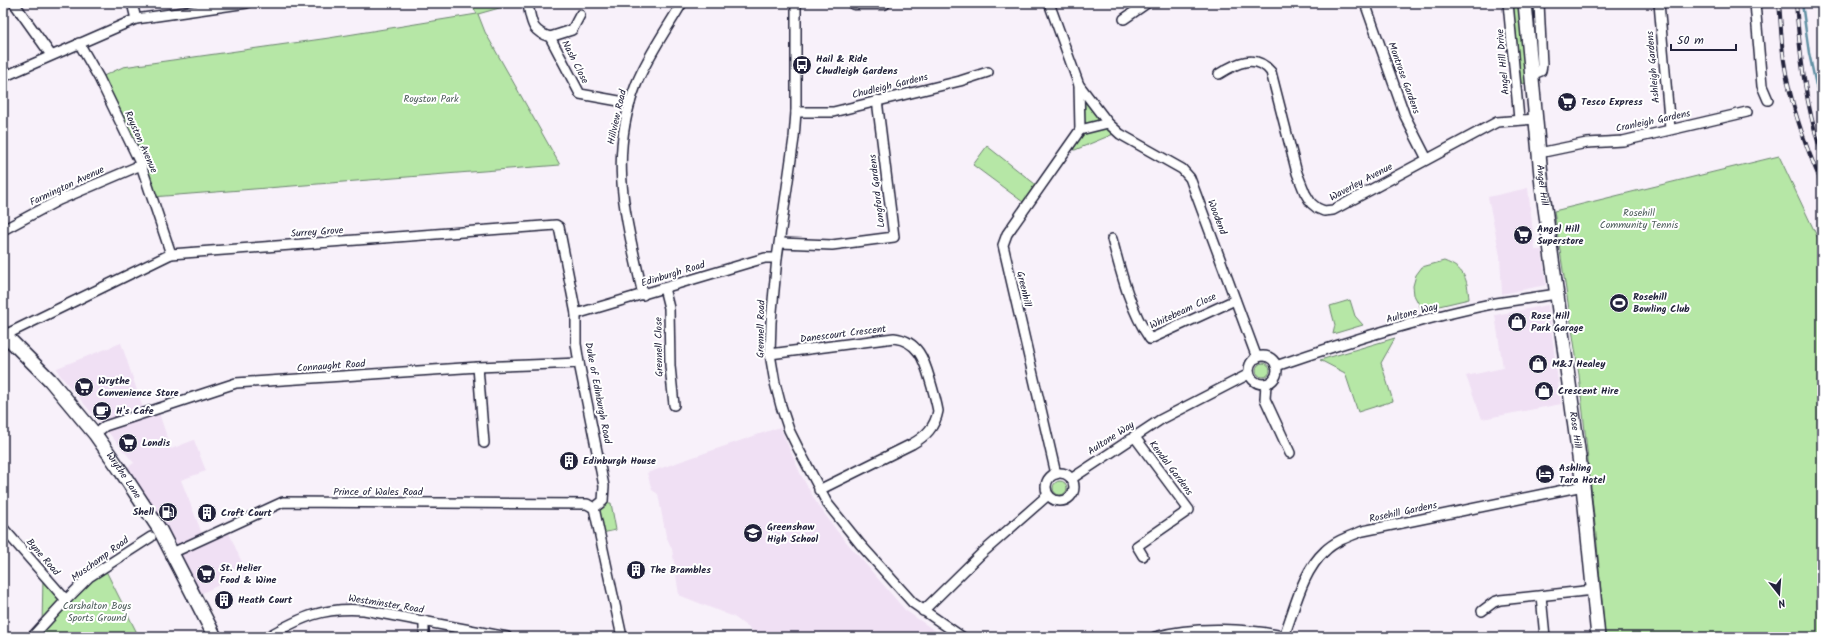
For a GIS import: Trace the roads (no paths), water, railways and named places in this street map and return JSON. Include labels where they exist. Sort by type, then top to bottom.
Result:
[{"type":"main road","name":"Angel Hill","points":[[1525,3],[1539,152],[1557,294]]},
{"type":"main road","name":"Rose Hill","points":[[1557,294],[1583,486],[1598,637]]},
{"type":"main road","name":"Wrythe Lane","points":[[4,334],[50,380],[95,434],[160,530],[215,637]]},
{"type":"street","points":[[14,3],[51,55]]},
{"type":"street","points":[[132,3],[136,19]]},
{"type":"street","points":[[3,77],[136,19],[247,3]]},
{"type":"street","name":"Hillview Road","points":[[643,294],[621,183],[620,158],[622,140],[630,103],[636,84],[682,3]]},
{"type":"street","name":"Grennell Road","points":[[796,3],[796,112],[794,138],[771,307],[770,354],[775,383],[789,430],[819,490],[860,544],[913,602],[923,611],[962,637]]},
{"type":"street","points":[[854,3],[884,3]]},
{"type":"street","name":"Woodend","points":[[1049,3],[1079,85],[1108,123],[1120,134],[1187,173],[1256,358]]},
{"type":"street","points":[[1124,19],[1147,3]]},
{"type":"street","name":"Montrose Gardens","points":[[1365,3],[1405,116],[1427,159]]},
{"type":"street","name":"Angel Hill Drive","points":[[1508,3],[1519,119]]},
{"type":"street","points":[[1531,75],[1541,71],[1542,64],[1539,3]]},
{"type":"street","name":"Ashleigh Gardens","points":[[1659,3],[1670,129]]},
{"type":"street","points":[[1755,3],[1762,86],[1768,100]]},
{"type":"street","name":"Nash Close","points":[[528,5],[533,26],[540,34],[550,37],[572,30],[580,15]]},
{"type":"street","name":"Nash Close","points":[[550,37],[580,94],[630,103]]},
{"type":"street","name":"Royston Avenue","points":[[79,43],[99,78],[141,165],[171,254]]},
{"type":"street","name":"Waverley Avenue","points":[[1219,74],[1235,64],[1246,61],[1266,66],[1271,72],[1297,173],[1311,203],[1324,211],[1333,210],[1497,122],[1519,119],[1536,119]]},
{"type":"street","name":"Chudleigh Gardens","points":[[796,112],[833,112],[960,81],[988,72]]},
{"type":"street","name":"Woodend","points":[[1079,85],[1080,130]]},
{"type":"street","name":"Longford Gardens","points":[[780,243],[832,245],[894,237],[878,100]]},
{"type":"street","name":"Cranleigh Gardens","points":[[1539,152],[1622,140],[1747,112]]},
{"type":"street","points":[[1080,130],[1108,123]]},
{"type":"street","name":"Greenhill","points":[[1056,474],[1003,245],[1007,234],[1080,130]]},
{"type":"street","name":"Farmington Avenue","points":[[3,230],[59,200],[141,165]]},
{"type":"street","name":"Surrey Grove","points":[[4,334],[171,254],[556,225],[559,228],[576,314]]},
{"type":"street","name":"Whitebeam Close","points":[[1112,239],[1130,299],[1144,331],[1150,339],[1235,300]]},
{"type":"street","name":"Edinburgh Road","points":[[576,314],[765,258],[777,258]]},
{"type":"street","name":"Grennell Close","points":[[664,288],[669,308],[670,366],[674,405]]},
{"type":"street","name":"Aultone Way","points":[[1276,366],[1356,339],[1423,321],[1496,304],[1557,294]]},
{"type":"street","name":"Duke of Edinburgh Road","points":[[576,314],[576,344],[579,363],[604,486],[603,501],[594,508]]},
{"type":"street","name":"Danescourt Crescent","points":[[770,354],[894,338],[902,339],[911,343],[922,354],[925,362],[938,411],[936,419],[929,432],[912,444],[819,490]]},
{"type":"street","points":[[1261,356],[1270,358],[1276,366],[1277,370],[1274,379],[1266,384],[1253,381],[1249,374],[1250,364],[1256,358],[1261,356]]},
{"type":"street","name":"Connaught Road","points":[[95,434],[105,426],[236,383],[478,367],[579,363]]},
{"type":"street","points":[[478,367],[484,443]]},
{"type":"street","name":"Aultone Way","points":[[1071,479],[1160,420],[1249,374]]},
{"type":"street","points":[[1266,384],[1265,399],[1290,453]]},
{"type":"street","name":"Kendal Gardens","points":[[1134,436],[1189,510],[1137,546],[1143,556]]},
{"type":"street","points":[[1056,474],[1064,474],[1071,479],[1074,488],[1071,496],[1063,501],[1054,501],[1046,491],[1046,482],[1049,478],[1056,474]]},
{"type":"street","name":"Rosehill Gardens","points":[[1286,637],[1306,577],[1315,562],[1326,550],[1341,540],[1363,531],[1583,486]]},
{"type":"street","points":[[923,611],[981,554],[1048,495]]},
{"type":"street","name":"Prince of Wales Road","points":[[172,553],[283,502],[587,504],[594,508]]},
{"type":"street","points":[[594,508],[622,637]]},
{"type":"street","name":"Byne Road","points":[[3,528],[66,600]]},
{"type":"street","name":"Muschamp Road","points":[[32,637],[89,577],[151,537]]},
{"type":"street","points":[[1482,611],[1494,602],[1594,590]]},
{"type":"street","points":[[1541,596],[1545,637]]},
{"type":"street","name":"Westminster Road","points":[[267,637],[315,613],[344,609],[364,610],[507,637]]},
{"type":"street","points":[[424,621],[424,637]]},
{"type":"street","points":[[1155,637],[1164,634],[1200,630],[1228,630],[1286,637]]},
{"type":"waterway","points":[[1802,3],[1809,53],[1822,113]]},
{"type":"railway","points":[[1779,3],[1783,54],[1790,93],[1804,139],[1822,184]]},
{"type":"railway","points":[[1796,3],[1799,41],[1807,98],[1822,154]]},
{"type":"place","name":"Hail & Ride Chudleigh Gardens","points":[[802,65]]},
{"type":"place","name":"Tesco Express","points":[[1567,102]]},
{"type":"place","name":"Angel Hill Superstore","points":[[1523,235]]},
{"type":"place","name":"Rosehill Bowling Club","points":[[1619,303]]},
{"type":"place","name":"Rose Hill Park Garage","points":[[1517,322]]},
{"type":"place","name":"M&J Healey","points":[[1538,364]]},
{"type":"place","name":"Wrythe Convenience Store","points":[[84,387]]},
{"type":"place","name":"Crescent Hire","points":[[1544,391]]},
{"type":"place","name":"H's Cafe","points":[[102,411]]},
{"type":"place","name":"Londis","points":[[128,443]]},
{"type":"place","name":"Edinburgh House","points":[[569,461]]},
{"type":"place","name":"Ashling Tara Hotel","points":[[1545,474]]},
{"type":"place","name":"Shell","points":[[168,512]]},
{"type":"place","name":"Croft Court","points":[[207,513]]},
{"type":"place","name":"Greenshaw High School","points":[[753,533]]},
{"type":"place","name":"The Brambles","points":[[636,570]]},
{"type":"place","name":"St. Helier Food & Wine","points":[[206,574]]},
{"type":"place","name":"Heath Court","points":[[224,600]]},
{"type":"park label","name":"Royston Park","points":[[431,99]]},
{"type":"park label","name":"Rosehill Community Tennis","points":[[1639,218]]},
{"type":"park label","name":"Carshalton Boys Sports Ground","points":[[97,612]]}]
